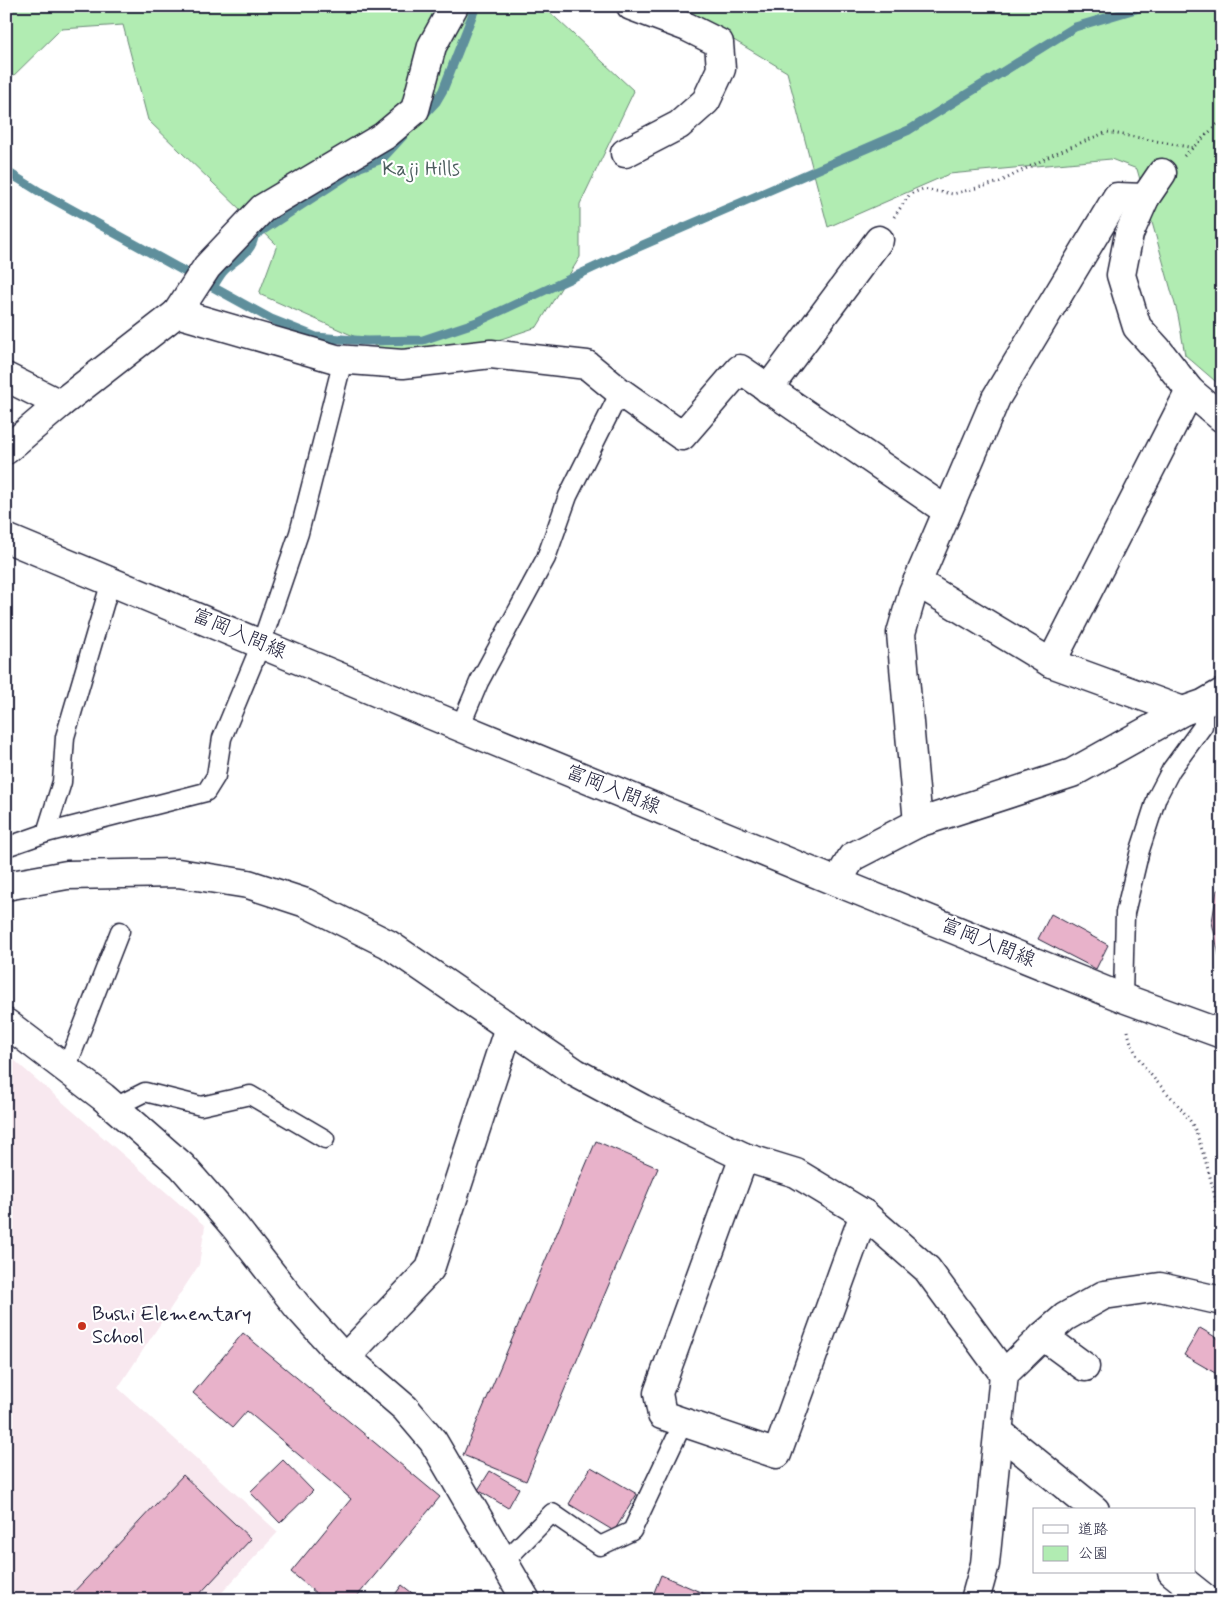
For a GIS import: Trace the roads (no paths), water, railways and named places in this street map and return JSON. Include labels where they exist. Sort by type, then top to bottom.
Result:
[{"type":"street","points":[[6,450],[184,304],[207,267],[263,208],[384,136],[416,110],[432,46],[454,6]]},
{"type":"street","points":[[625,153],[679,125],[706,101],[721,69],[719,43],[687,27],[631,6]]},
{"type":"street","points":[[1162,173],[1145,198],[1129,234],[1121,275],[1137,327],[1158,350],[1190,391],[1222,418]]},
{"type":"street","points":[[918,823],[901,633],[917,582],[996,398],[1117,198],[1145,198]]},
{"type":"street","points":[[768,389],[879,240]]},
{"type":"street","points":[[184,304],[336,359],[403,364],[491,354],[587,365],[620,392],[682,436],[740,369],[947,511]]},
{"type":"street","points":[[6,377],[60,404]]},
{"type":"street","points":[[1051,663],[1190,391]]},
{"type":"street","name":"富岡入間線","points":[[6,538],[837,882],[1123,998],[1222,1034]]},
{"type":"street","points":[[917,582],[1051,663],[1203,703]]},
{"type":"street","points":[[837,882],[852,856],[918,823],[1072,773],[1203,703]]},
{"type":"street","points":[[6,886],[67,875],[178,873],[248,884],[306,903],[388,944],[576,1073],[643,1109],[744,1157],[796,1173],[864,1214],[927,1269],[1004,1374]]},
{"type":"street","points":[[6,1023],[115,1107],[182,1166],[235,1228],[297,1306],[334,1347],[405,1408],[433,1441],[526,1600]]},
{"type":"street","points":[[346,1357],[430,1269],[508,1026]]},
{"type":"street","points":[[744,1157],[658,1393],[662,1415],[777,1454],[864,1214]]},
{"type":"street","points":[[975,1600],[985,1564],[1004,1374],[1065,1317],[1104,1295],[1160,1287],[1222,1300]]},
{"type":"street","points":[[1043,1336],[1085,1367]]},
{"type":"street","points":[[998,1432],[1093,1508]]},
{"type":"street","points":[[1174,1574],[1206,1600]]},
{"type":"lane","points":[[6,847],[46,833],[206,792],[216,776],[222,738],[261,644],[299,533],[343,360]]},
{"type":"lane","points":[[460,727],[479,682],[546,558],[568,496],[620,392]]},
{"type":"lane","points":[[46,833],[62,782],[65,737],[111,581]]},
{"type":"lane","points":[[1123,998],[1125,913],[1140,850],[1157,797],[1171,770],[1203,726],[1203,703]]},
{"type":"lane","points":[[66,1068],[120,931]]},
{"type":"lane","points":[[115,1107],[145,1092],[201,1106],[250,1095],[325,1139]]},
{"type":"lane","points":[[504,1562],[552,1513],[600,1546],[632,1531],[683,1423]]},
{"type":"waterway","points":[[422,117],[436,102],[443,90],[476,6]]},
{"type":"waterway","points":[[6,171],[40,192],[271,319],[316,337],[367,341],[423,340],[477,322],[636,248],[909,130],[1075,27],[1141,6]]},
{"type":"waterway","points":[[213,287],[226,268],[250,248],[254,236],[360,167],[382,159],[404,135]]},
{"type":"place","name":"Bushi Elementary School","points":[[82,1326]]},
{"type":"park label","name":"Kaji Hills","points":[[421,169]]}]
